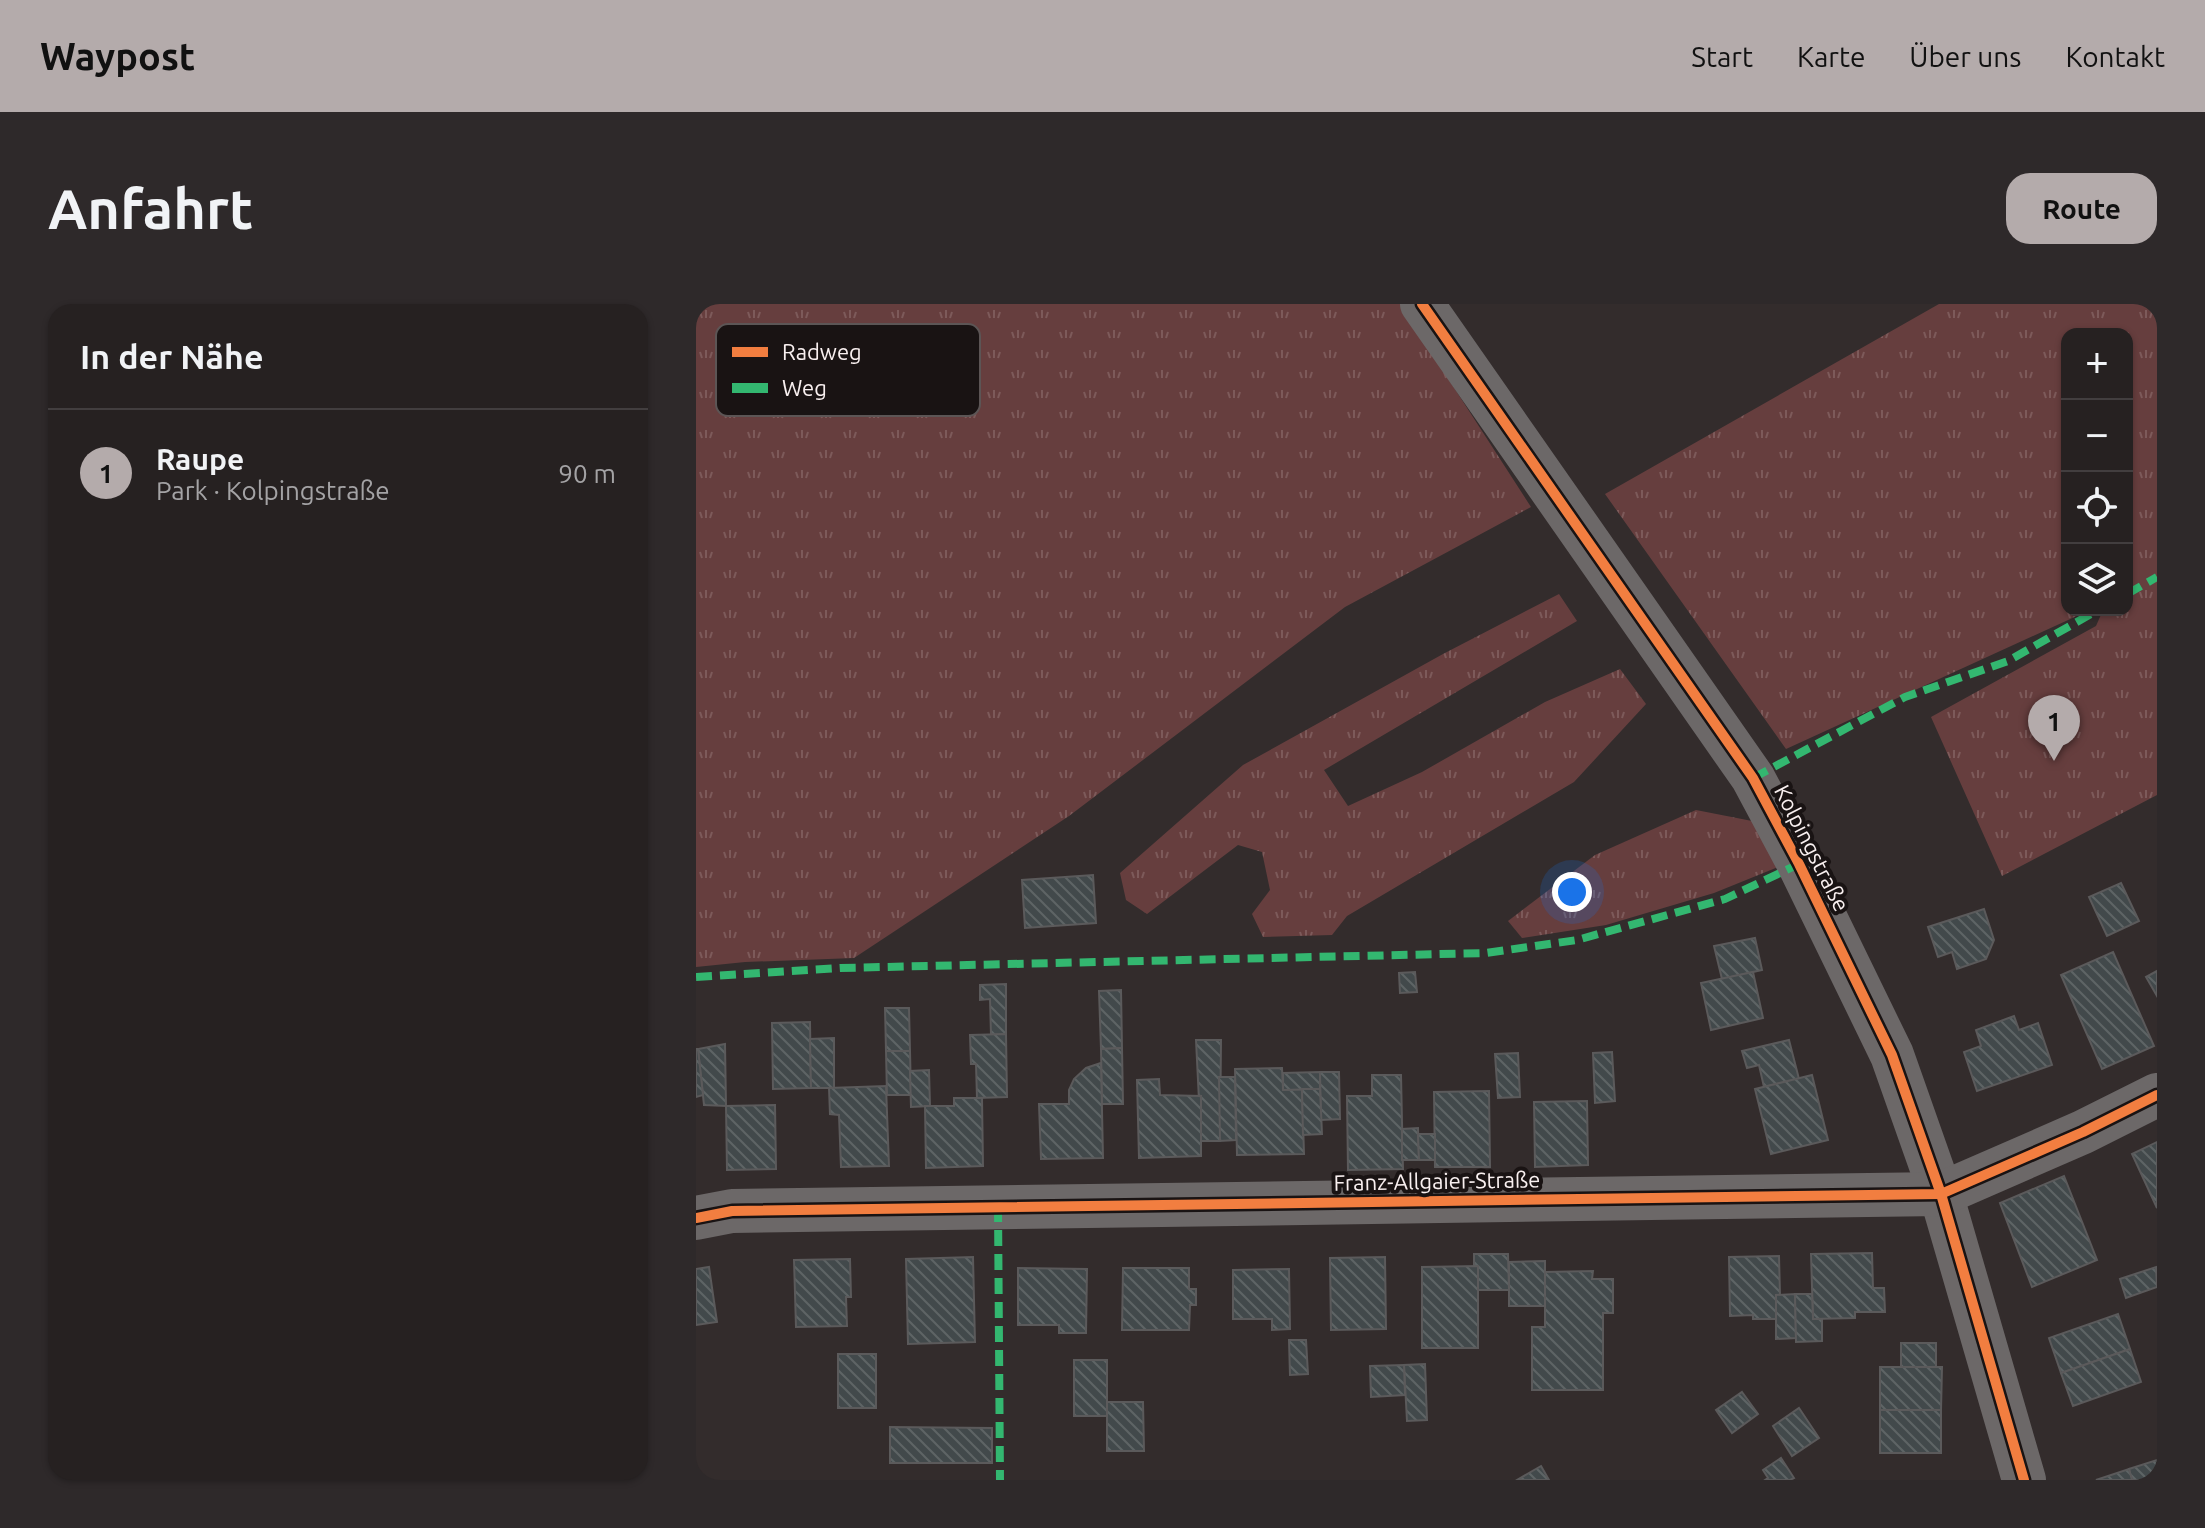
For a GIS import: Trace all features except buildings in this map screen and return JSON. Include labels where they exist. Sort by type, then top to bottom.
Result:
[{"type":"street","name":"Kolpingstraße","points":[[1422,304],[1753,778],[1799,864],[1892,1055],[1941,1194],[2024,1480]]},
{"type":"street","name":"Franz-Allgaier-Straße","points":[[696,1218],[732,1211],[1941,1194],[2083,1132],[2157,1095]]},
{"type":"green space","points":[[696,304],[1400,304],[1531,507],[1345,607],[1069,816],[854,958],[696,967]]},
{"type":"green space","points":[[1939,304],[2157,304],[2157,795],[2002,876],[1931,717],[2096,626],[2100,616],[2133,616],[2133,328],[2061,328],[2061,616],[2077,616],[1786,749],[1605,494]]},
{"type":"green space","points":[[1559,594],[1577,621],[1324,770],[1348,806],[1422,772],[1545,702],[1620,669],[1646,704],[1574,782],[1347,916],[1332,935],[1263,937],[1252,914],[1270,890],[1262,852],[1238,845],[1147,914],[1126,900],[1120,873],[1243,765],[1443,654]]},
{"type":"green space","points":[[1696,810],[1752,821],[1783,865],[1714,893],[1606,925],[1522,938],[1508,921],[1595,855]]},
{"type":"marked path","points":[[2133,591],[2157,577]]},
{"type":"marked path","points":[[1753,778],[1905,697],[2008,661],[2087,616]]},
{"type":"marked path","points":[[696,977],[840,968],[1486,953],[1577,940],[1725,899],[1799,864]]},
{"type":"marked path","points":[[998,1206],[1000,1480]]},
{"type":"cycle path","points":[[1422,304],[1753,778],[1799,864],[1892,1055],[1941,1194],[2024,1480]]},
{"type":"cycle path","points":[[696,1218],[732,1211],[1941,1194],[2083,1132],[2157,1095]]},
{"type":"place","name":"Raupe","points":[[2054,761]]}]
